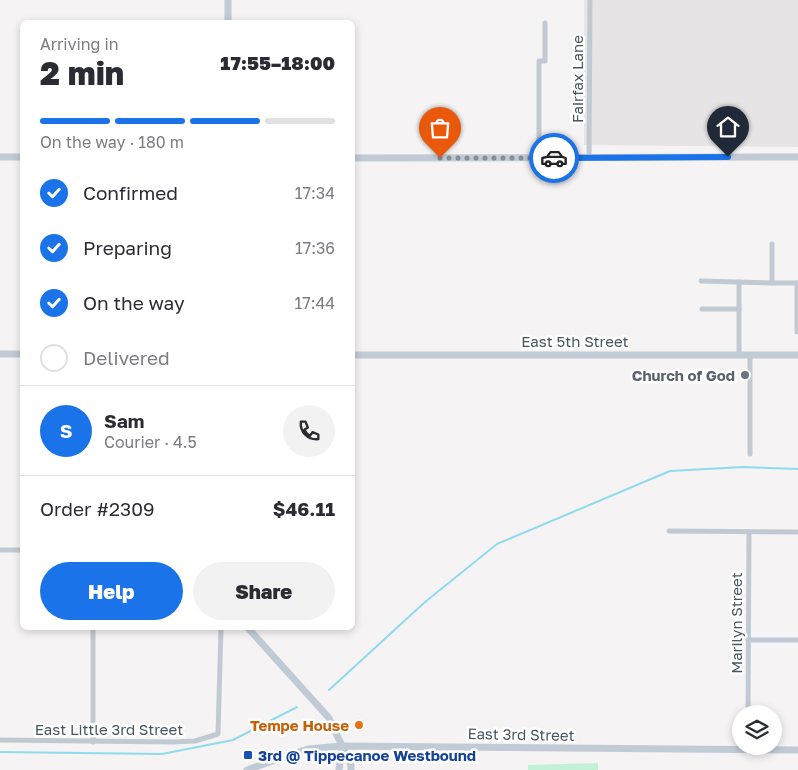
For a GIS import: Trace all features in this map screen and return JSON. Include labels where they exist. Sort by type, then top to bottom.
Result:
[{"type":"street","points":[[228,0],[228,20]]},
{"type":"street","name":"Fairfax Lane","points":[[590,0],[590,158]]},
{"type":"street","points":[[539,158],[539,61],[545,61],[545,23]]},
{"type":"street","points":[[0,157],[20,157]]},
{"type":"street","points":[[355,158],[798,157]]},
{"type":"street","points":[[772,244],[772,283]]},
{"type":"street","points":[[701,281],[798,283],[797,332]]},
{"type":"street","points":[[739,355],[740,282]]},
{"type":"street","points":[[702,309],[739,309]]},
{"type":"street","points":[[0,354],[20,354]]},
{"type":"street","name":"East 5th Street","points":[[355,355],[798,355]]},
{"type":"street","points":[[750,355],[750,454]]},
{"type":"street","points":[[669,531],[798,532]]},
{"type":"street","name":"Marilyn Street","points":[[748,705],[749,532]]},
{"type":"street","points":[[0,550],[20,550]]},
{"type":"street","points":[[93,630],[93,742]]},
{"type":"street","name":"East Little 3rd Street","points":[[0,740],[93,742],[195,741],[218,734],[220,630]]},
{"type":"street","points":[[250,630],[333,723],[351,765],[351,770]]},
{"type":"street","points":[[748,640],[798,640]]},
{"type":"street","points":[[339,770],[342,746]]},
{"type":"street","name":"East 3rd Street","points":[[248,770],[308,749],[342,746],[732,748]]},
{"type":"street","name":"East 3rd Street","points":[[782,749],[798,750]]},
{"type":"shaded area","points":[[584,0],[798,0],[798,147],[584,145]]},
{"type":"green space","points":[[598,763],[598,770],[528,770],[528,765]]},
{"type":"waterway","points":[[329,690],[425,602],[497,544],[670,471],[743,467],[798,469]]},
{"type":"waterway","points":[[0,752],[162,754],[233,740],[297,707]]},
{"type":"way so far","points":[[440,158],[554,158]]},
{"type":"place","name":"Church of God","points":[[745,375]]},
{"type":"place","name":"Tempe House","points":[[359,725]]},
{"type":"place","name":"3rd @ Tippecanoe Westbound","points":[[248,755]]},
{"type":"route","points":[[554,158],[728,157]]}]
